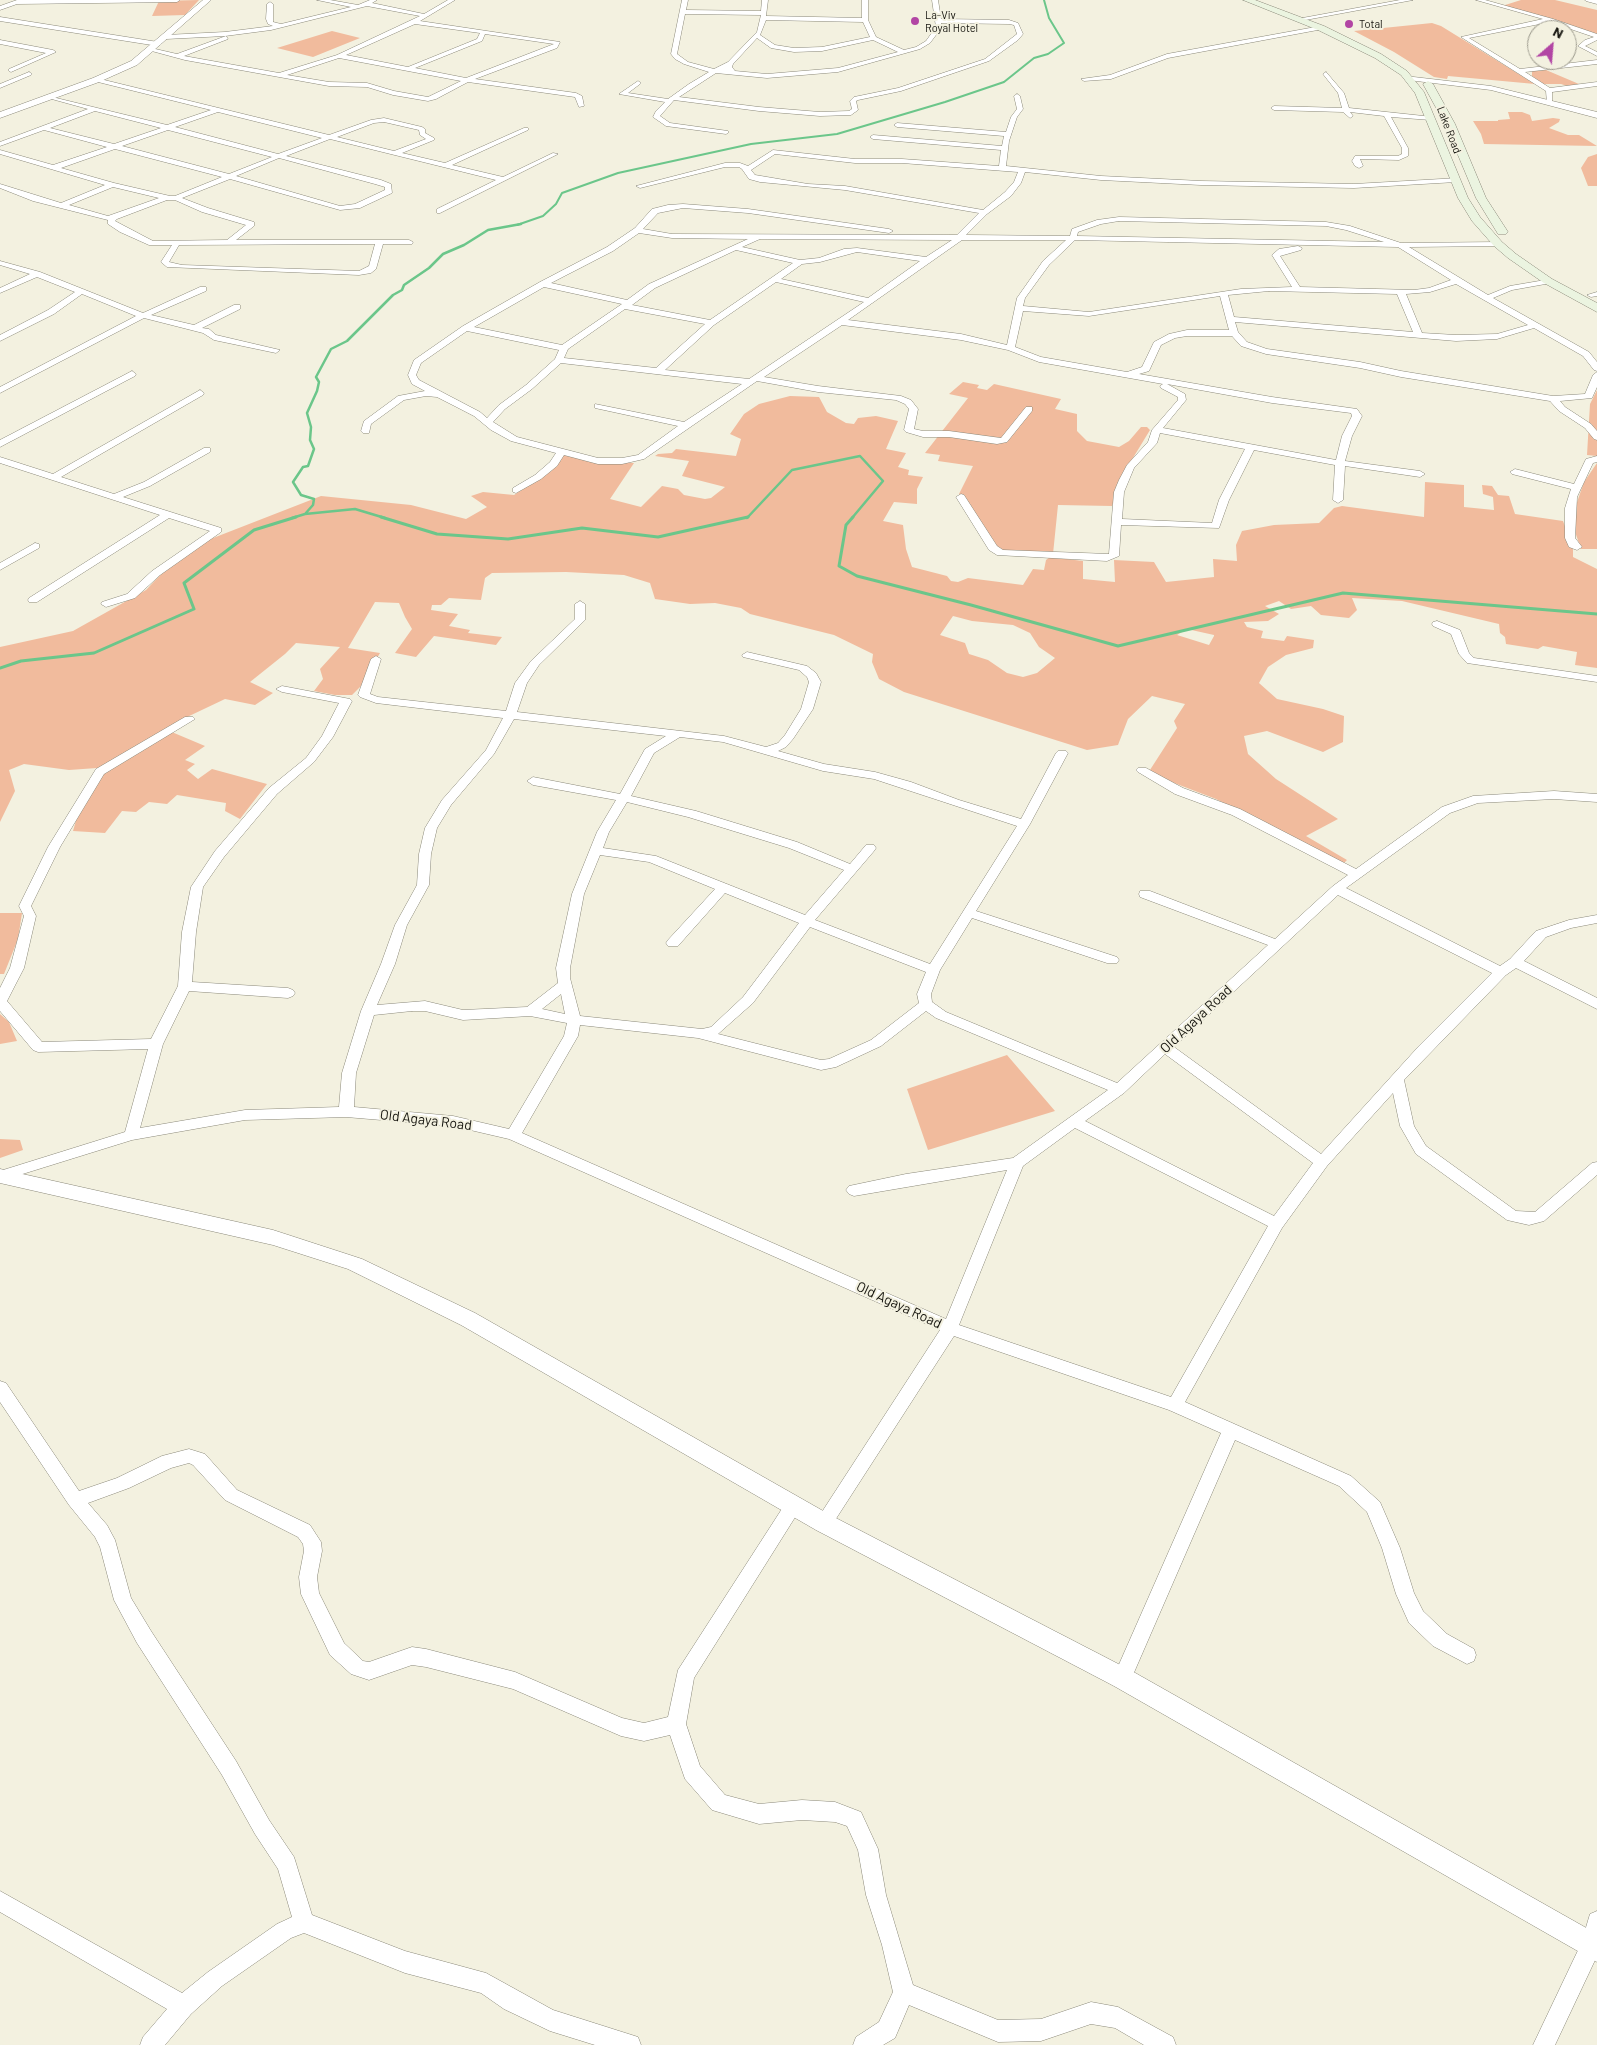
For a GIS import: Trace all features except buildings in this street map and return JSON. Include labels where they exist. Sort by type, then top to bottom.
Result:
[{"type":"main road","name":"Lake Road","points":[[1248,0],[1304,18],[1378,56],[1417,80],[1469,210],[1498,244],[1548,281],[1597,308]]},
{"type":"main road","name":"Lake Road","points":[[1258,0],[1387,54],[1405,65],[1450,124],[1481,198],[1506,238],[1534,260],[1595,296]]},
{"type":"street","points":[[0,8],[20,1],[178,0]]},
{"type":"street","points":[[0,115],[96,80],[134,63],[207,0]]},
{"type":"street","points":[[320,0],[358,7]]},
{"type":"street","points":[[166,37],[245,32],[282,26],[314,20],[358,7],[374,0]]},
{"type":"street","points":[[287,75],[339,56],[414,22],[452,0]]},
{"type":"street","points":[[686,0],[674,54],[686,63],[713,71],[734,74],[786,76],[830,71],[918,48],[928,42],[939,27],[935,0]]},
{"type":"street","points":[[726,132],[668,125],[656,117],[672,100],[713,71],[730,63],[758,36],[764,16],[765,0]]},
{"type":"street","points":[[865,0],[865,20],[874,38],[903,52]]},
{"type":"street","points":[[1304,18],[1410,0]]},
{"type":"street","points":[[1479,0],[1551,20]]},
{"type":"street","points":[[1588,0],[1597,2]]},
{"type":"street","points":[[270,4],[270,23],[282,26]]},
{"type":"street","points":[[367,4],[427,16]]},
{"type":"street","points":[[684,12],[865,20]]},
{"type":"street","points":[[0,19],[158,44]]},
{"type":"street","points":[[638,83],[622,94],[760,110],[820,114],[851,113],[855,110],[853,101],[856,98],[899,90],[987,60],[1020,34],[1016,24],[1009,22],[939,21]]},
{"type":"street","points":[[7,27],[20,22]]},
{"type":"street","points":[[151,50],[329,84],[367,85],[380,90],[428,99],[434,98],[467,80],[555,47],[558,43],[414,22]]},
{"type":"street","points":[[1527,24],[1464,36],[1549,90],[1597,84]]},
{"type":"street","points":[[1084,79],[1111,77],[1167,56],[1321,28]]},
{"type":"street","points":[[1577,30],[1597,37]]},
{"type":"street","points":[[177,56],[245,32]]},
{"type":"street","points":[[408,69],[480,40],[483,33]]},
{"type":"street","points":[[758,36],[773,47],[794,50],[822,49],[874,38]]},
{"type":"street","points":[[1597,37],[1581,46],[1597,54]]},
{"type":"street","points":[[0,42],[52,52],[8,70],[29,74],[0,86]]},
{"type":"street","points":[[339,56],[467,80],[576,95],[579,96],[581,106]]},
{"type":"street","points":[[1521,71],[1597,62]]},
{"type":"street","points":[[730,63],[729,68],[734,74]]},
{"type":"street","points":[[1326,74],[1341,93],[1346,110],[1352,118],[1387,116],[1431,118]]},
{"type":"street","points":[[96,80],[332,136],[504,180]]},
{"type":"street","points":[[1417,80],[1503,92],[1595,113]]},
{"type":"street","points":[[1549,90],[1549,102]]},
{"type":"street","points":[[1002,168],[1004,148],[1008,134],[1014,117],[1020,109],[1017,96]]},
{"type":"street","points":[[44,128],[228,176],[340,208],[357,206],[389,191],[388,186],[378,182],[50,97]]},
{"type":"street","points":[[0,144],[93,108]]},
{"type":"street","points":[[1274,108],[1346,110]]},
{"type":"street","points":[[54,168],[220,109]]},
{"type":"street","points":[[1360,166],[1356,161],[1357,157],[1399,158],[1406,155],[1407,152],[1387,116]]},
{"type":"street","points":[[176,198],[279,156],[378,120],[422,130],[422,134],[432,139],[395,153]]},
{"type":"street","points":[[897,124],[1008,134]]},
{"type":"street","points":[[445,166],[526,129]]},
{"type":"street","points":[[872,137],[1004,148]]},
{"type":"street","points":[[0,152],[112,185],[165,198],[176,198],[205,210],[251,224],[230,242]]},
{"type":"street","points":[[747,170],[773,152],[777,152],[855,161],[902,161],[1102,178],[1201,183],[1354,186],[1456,180]]},
{"type":"street","points":[[440,211],[555,154]]},
{"type":"street","points":[[640,186],[726,164],[740,165],[752,177],[760,180],[845,188],[984,212]]},
{"type":"street","points":[[934,238],[748,211],[683,206],[668,207],[655,211],[638,230],[610,249],[543,284],[466,328],[417,362],[412,375],[415,382],[477,414],[514,439],[598,461],[622,461],[641,457],[685,425],[841,322],[958,239],[984,212],[1012,189],[1023,170]]},
{"type":"street","points":[[61,206],[112,185]]},
{"type":"street","points":[[0,186],[22,195],[61,206],[114,218],[165,198]]},
{"type":"street","points":[[114,218],[111,222],[148,242],[408,242]]},
{"type":"street","points":[[1011,348],[1022,298],[1046,263],[1073,238],[1075,231],[1085,227],[1120,219],[1137,218],[1326,224],[1347,228],[1400,245],[1457,281],[1586,354],[1597,368]]},
{"type":"street","points":[[638,230],[672,236],[761,235],[958,239],[1073,238],[1400,245],[1498,244]]},
{"type":"street","points":[[488,422],[502,407],[529,387],[559,360],[564,348],[652,286],[761,235]]},
{"type":"street","points":[[177,243],[165,262],[167,265],[182,268],[359,273],[368,271],[373,267],[380,242]]},
{"type":"street","points":[[1298,290],[1286,274],[1276,255],[1282,251],[1319,243]]},
{"type":"street","points":[[736,248],[800,262],[820,260],[847,250],[929,260]]},
{"type":"street","points":[[659,370],[711,323],[800,262]]},
{"type":"street","points":[[0,263],[37,274],[144,316],[206,331],[214,337],[276,350]]},
{"type":"street","points":[[0,291],[37,274]]},
{"type":"street","points":[[776,280],[870,301]]},
{"type":"street","points":[[1019,308],[1089,314],[1269,289],[1402,293],[1430,290],[1457,281]]},
{"type":"street","points":[[1488,298],[1510,288],[1548,281]]},
{"type":"street","points":[[543,284],[711,323]]},
{"type":"street","points":[[0,390],[156,309],[203,289]]},
{"type":"street","points":[[0,338],[51,312],[80,292]]},
{"type":"street","points":[[1402,293],[1419,335]]},
{"type":"street","points":[[1224,294],[1232,319],[1234,333],[1244,344],[1266,351],[1360,365],[1400,374],[1553,399],[1589,396],[1597,375]]},
{"type":"street","points":[[193,329],[236,307]]},
{"type":"street","points":[[1232,319],[1456,338],[1486,337],[1536,325]]},
{"type":"street","points":[[841,322],[961,337],[1011,348],[1039,359],[1272,400],[1354,411],[1357,416],[1347,436],[1340,463],[1338,500]]},
{"type":"street","points":[[466,328],[564,348]]},
{"type":"street","points":[[1127,374],[1146,369],[1157,344],[1172,336],[1187,333],[1234,333]]},
{"type":"street","points":[[559,360],[753,380],[898,398],[908,402],[914,409],[909,430],[923,434],[950,434],[997,441],[1004,440],[1029,409]]},
{"type":"street","points":[[0,444],[132,374]]},
{"type":"street","points":[[961,497],[993,548],[1001,553],[1010,555],[1107,558],[1114,556],[1119,492],[1130,467],[1152,443],[1157,430],[1165,419],[1175,411],[1182,400],[1182,396],[1177,392],[1142,378]]},
{"type":"street","points":[[54,477],[200,392]]},
{"type":"street","points":[[366,431],[367,423],[401,398],[426,393],[442,395]]},
{"type":"street","points":[[1553,399],[1562,409],[1588,426],[1597,437]]},
{"type":"street","points":[[598,406],[685,425]]},
{"type":"street","points":[[477,414],[502,407]]},
{"type":"street","points":[[1157,430],[1250,448],[1420,474]]},
{"type":"street","points":[[1117,522],[1216,526],[1224,500],[1250,448]]},
{"type":"street","points":[[114,497],[147,484],[207,450]]},
{"type":"street","points":[[516,490],[538,477],[554,464],[561,452]]},
{"type":"street","points":[[1577,547],[1571,542],[1570,508],[1576,487],[1589,461],[1597,459]]},
{"type":"street","points":[[0,460],[217,530],[212,536],[156,573],[132,596],[106,604]]},
{"type":"street","points":[[1515,472],[1576,487]]},
{"type":"street","points":[[33,600],[166,515]]},
{"type":"street","points":[[0,567],[35,546]]},
{"type":"street","points":[[346,1112],[349,1073],[368,1011],[388,964],[401,925],[423,885],[425,854],[432,828],[446,803],[490,752],[511,714],[521,683],[535,663],[580,620],[580,604]]},
{"type":"street","points":[[1437,624],[1456,632],[1466,657],[1471,660],[1597,679]]},
{"type":"street","points":[[747,655],[803,668],[812,675],[815,682],[807,709],[789,737],[782,745],[767,751]]},
{"type":"street","points":[[364,695],[376,659]]},
{"type":"street","points":[[282,689],[346,701],[364,695],[376,700],[396,703],[511,714],[724,739],[823,766],[907,785],[955,803],[1024,824]]},
{"type":"street","points":[[131,1135],[156,1044],[185,986],[189,932],[197,887],[219,854],[273,791],[310,760],[327,737],[346,701]]},
{"type":"street","points":[[156,1044],[38,1047],[0,1002],[16,968],[28,924],[30,916],[24,906],[54,847],[100,772],[189,719]]},
{"type":"street","points":[[644,730],[649,751]]},
{"type":"street","points":[[513,1135],[571,1036],[574,1020],[564,985],[563,968],[578,894],[597,852],[603,832],[649,751],[679,733]]},
{"type":"street","points":[[1062,754],[1024,824],[933,970],[924,994],[926,1004],[941,1015],[1119,1089]]},
{"type":"street","points":[[1142,770],[1179,791],[1236,812],[1356,874]]},
{"type":"street","points":[[533,782],[624,798],[692,814],[793,845],[852,869]]},
{"type":"street","name":"Old Agaya Road","points":[[0,1176],[131,1135],[245,1115],[346,1112],[453,1121],[513,1135],[856,1284],[950,1328],[1017,1162],[1119,1089],[1337,889],[1446,810],[1477,799],[1554,795],[1597,798]]},
{"type":"street","points":[[702,1034],[716,1030],[748,1000],[807,921],[870,848]]},
{"type":"street","points":[[597,852],[652,860],[933,970]]},
{"type":"street","points":[[673,943],[723,888]]},
{"type":"street","points":[[1337,889],[1501,972]]},
{"type":"street","points":[[1145,894],[1277,944]]},
{"type":"street","points":[[970,913],[1112,960]]},
{"type":"street","points":[[1175,1405],[1278,1224],[1322,1162],[1424,1049],[1501,972],[1515,962],[1541,934],[1569,924],[1597,919]]},
{"type":"street","points":[[1515,962],[1597,1004]]},
{"type":"street","points":[[530,1011],[564,985]]},
{"type":"street","points":[[185,986],[288,993]]},
{"type":"street","points":[[368,1011],[412,1006],[425,1006],[463,1015],[530,1011],[574,1020],[702,1034],[821,1065],[831,1064],[876,1043],[926,1004]]},
{"type":"street","points":[[1165,1048],[1322,1162]]},
{"type":"street","points":[[1397,1079],[1407,1126],[1421,1150],[1512,1216],[1529,1219],[1539,1217],[1597,1167]]},
{"type":"street","points":[[1075,1122],[1278,1224]]},
{"type":"street","points":[[854,1190],[1017,1162]]},
{"type":"street","points":[[0,1176],[273,1238],[355,1264],[468,1319],[793,1506],[1122,1678],[1594,1948]]},
{"type":"street","points":[[824,1523],[950,1328],[1175,1405],[1346,1480],[1374,1506],[1391,1548],[1405,1594],[1416,1617],[1440,1640],[1467,1655]]},
{"type":"street","points":[[0,1388],[74,1500],[101,1531],[109,1546],[123,1600],[144,1637],[229,1768],[262,1827],[287,1864],[304,1922]]},
{"type":"street","points":[[1122,1678],[1231,1430]]},
{"type":"street","points":[[74,1500],[123,1483],[168,1461],[189,1456],[198,1459],[231,1495],[304,1531],[312,1542],[313,1552],[308,1578],[310,1594],[331,1633],[337,1649],[358,1668],[369,1671],[412,1656],[426,1658],[515,1681],[621,1727],[644,1732],[676,1724]]},
{"type":"street","points":[[793,1506],[731,1600],[685,1676],[676,1724],[692,1772],[719,1803],[759,1814],[802,1810],[835,1812],[854,1819],[868,1849],[876,1896],[892,1945],[904,1992],[887,2030],[864,2045]]},
{"type":"street","points":[[0,1901],[183,2006]]},
{"type":"street","points":[[1544,2045],[1594,1948],[1597,1921]]},
{"type":"street","points":[[151,2045],[183,2006],[215,1979],[284,1931],[304,1922],[405,1962],[486,1984],[512,2001],[550,2020],[630,2045]]},
{"type":"street","points":[[904,1992],[998,2031],[1041,2030],[1091,2013],[1118,2018],[1166,2045]]},
{"type":"shaded area","points":[[199,0],[185,15],[152,16],[159,1]]},
{"type":"shaded area","points":[[1521,0],[1555,0],[1597,10],[1597,36],[1577,30],[1577,20],[1546,20],[1502,6]]},
{"type":"shaded area","points":[[1432,23],[1441,26],[1535,84],[1448,76],[1447,79],[1434,77],[1394,52],[1354,31]]},
{"type":"shaded area","points":[[332,31],[360,38],[313,57],[277,48]]},
{"type":"shaded area","points":[[1546,70],[1579,84],[1567,86],[1543,84],[1532,76],[1532,71]]},
{"type":"shaded area","points":[[1508,112],[1522,112],[1530,115],[1532,121],[1560,119],[1559,122],[1549,128],[1568,135],[1579,135],[1597,146],[1484,144],[1481,134],[1473,121],[1510,119]]},
{"type":"shaded area","points":[[1597,154],[1597,186],[1588,186],[1581,168],[1588,157]]},
{"type":"shaded area","points":[[963,382],[979,385],[977,388],[987,390],[994,384],[1061,399],[1055,409],[1077,414],[1077,431],[1087,441],[1119,447],[1129,441],[1141,427],[1147,427],[1150,430],[1122,476],[1112,506],[1058,505],[1053,554],[1006,552],[996,548],[959,494],[973,466],[938,461],[940,455],[925,453],[968,398],[949,394]]},
{"type":"shaded area","points":[[1597,390],[1597,456],[1587,455],[1590,404]]},
{"type":"shaded area","points":[[790,396],[819,397],[827,412],[846,423],[854,424],[858,418],[876,416],[898,421],[886,449],[906,453],[898,467],[909,470],[908,475],[923,477],[917,489],[917,504],[894,502],[883,521],[903,525],[906,549],[912,567],[947,576],[951,581],[958,582],[968,578],[1023,585],[1033,569],[1044,570],[1046,560],[1050,557],[1083,561],[1083,579],[1115,582],[1114,560],[1154,562],[1166,582],[1214,577],[1213,559],[1237,561],[1236,545],[1242,531],[1274,525],[1319,523],[1334,508],[1342,506],[1424,517],[1425,482],[1464,485],[1464,507],[1494,510],[1493,497],[1483,494],[1482,485],[1492,486],[1498,495],[1509,496],[1515,514],[1563,521],[1573,548],[1573,557],[1597,569],[1597,668],[1575,665],[1577,652],[1543,646],[1538,649],[1506,644],[1505,637],[1500,633],[1499,624],[1402,601],[1352,598],[1357,610],[1349,618],[1321,615],[1311,606],[1291,609],[1279,601],[1265,606],[1279,614],[1268,621],[1244,622],[1247,627],[1263,631],[1261,638],[1284,641],[1287,636],[1314,640],[1313,648],[1286,655],[1268,667],[1259,683],[1277,699],[1323,709],[1344,716],[1343,742],[1323,752],[1267,731],[1244,736],[1248,754],[1276,779],[1338,819],[1306,836],[1347,860],[1344,863],[1216,799],[1148,773],[1177,728],[1174,721],[1185,704],[1152,696],[1128,719],[1118,745],[1087,750],[904,692],[879,679],[872,662],[873,654],[834,635],[750,614],[741,608],[715,603],[690,604],[655,599],[650,583],[624,575],[566,572],[492,573],[485,578],[481,600],[449,598],[441,605],[432,605],[431,610],[458,614],[449,626],[470,630],[468,633],[502,637],[496,645],[434,636],[416,657],[395,653],[412,629],[399,603],[375,602],[348,648],[380,653],[361,686],[352,695],[335,695],[314,691],[323,679],[320,669],[340,647],[296,643],[250,682],[273,693],[255,705],[225,699],[185,718],[167,730],[205,746],[185,760],[195,764],[187,770],[198,779],[212,769],[267,784],[240,819],[225,811],[226,803],[177,795],[167,804],[149,802],[136,812],[122,811],[105,833],[73,831],[84,793],[97,768],[69,770],[24,764],[9,770],[15,791],[0,822],[0,647],[73,631],[146,590],[171,564],[208,540],[321,496],[411,505],[466,519],[487,507],[471,496],[483,492],[514,495],[532,483],[564,455],[599,462],[634,463],[610,499],[641,507],[662,486],[678,489],[684,495],[705,499],[711,498],[725,487],[682,476],[689,461],[655,456],[672,453],[676,449],[736,456],[741,439],[730,434],[744,414],[759,404]],"holes":[[[953,616],[972,621],[1013,625],[1030,633],[1039,647],[1055,658],[1037,673],[1023,677],[1007,673],[988,660],[969,654],[965,643],[940,635]],[[1187,629],[1214,635],[1214,636],[1209,645],[1177,635]]]},
{"type":"shaded area","points":[[1597,463],[1597,549],[1581,549],[1573,526],[1575,508],[1584,482]]},
{"type":"shaded area","points":[[0,913],[22,913],[18,939],[4,974],[0,974]]},
{"type":"shaded area","points":[[0,1014],[9,1022],[17,1041],[0,1044]]},
{"type":"shaded area","points":[[1007,1055],[1055,1111],[928,1150],[907,1089]]},
{"type":"shaded area","points":[[0,1139],[20,1140],[23,1150],[0,1158]]},
{"type":"waterway","points":[[519,224],[543,216],[556,204],[562,193],[618,173],[751,144],[837,134],[945,102],[1004,82],[1034,58],[1048,54],[1064,43],[1049,18],[1044,0]]},
{"type":"waterway","points":[[305,514],[313,505],[314,499],[301,495],[293,482],[303,467],[308,466],[314,449],[310,440],[311,427],[307,413],[317,391],[319,382],[316,377],[331,349],[347,341],[393,295],[402,290],[404,285],[429,268],[443,254],[464,245],[488,230],[519,224]]},
{"type":"waterway","points":[[748,517],[792,470],[860,456],[883,481],[852,518]]},
{"type":"waterway","points":[[305,514],[355,509],[385,518]]},
{"type":"waterway","points":[[292,518],[305,514]]},
{"type":"waterway","points":[[0,668],[21,661],[94,653],[194,609],[184,583],[254,530],[296,517]]},
{"type":"waterway","points":[[381,517],[437,534],[508,539],[582,528],[658,537],[748,517]]},
{"type":"waterway","points":[[853,517],[846,525],[839,566],[857,576],[971,605],[1118,646],[1343,593],[1597,614]]},
{"type":"place","name":"La-Viv Royal Hotel","points":[[915,21]]},
{"type":"place","name":"Total","points":[[1349,24]]}]
